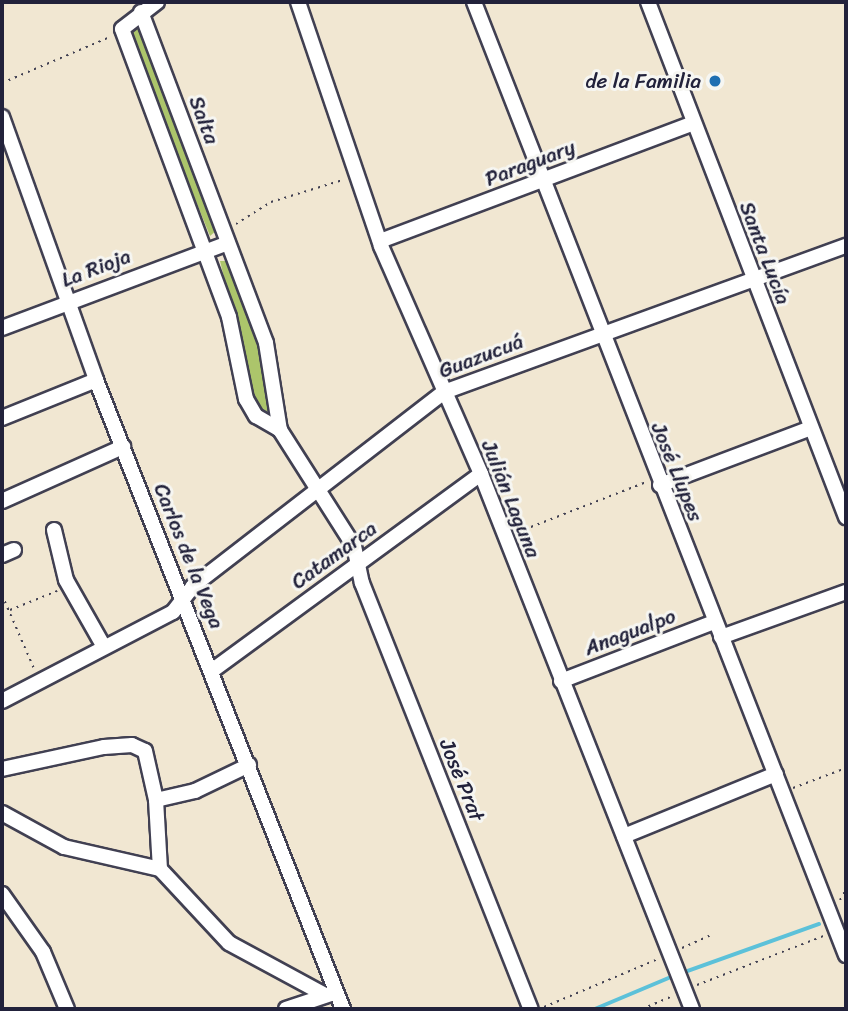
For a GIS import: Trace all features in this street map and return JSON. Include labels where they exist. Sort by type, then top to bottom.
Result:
[{"type":"street","points":[[122,29],[157,2]]},
{"type":"street","name":"Julián Laguna","points":[[298,2],[380,241],[481,474],[692,1009]]},
{"type":"street","name":"José Llupes","points":[[474,2],[659,482],[846,955]]},
{"type":"street","name":"Santa Lucía","points":[[648,2],[752,279],[846,517]]},
{"type":"street","name":"Salta","points":[[141,12],[274,370],[280,430],[354,546],[358,565]]},
{"type":"street","name":"Salta","points":[[122,29],[206,251],[240,351],[246,399],[256,416],[280,430]]},
{"type":"street","name":"Carlos de la Vega","points":[[2,117],[96,380],[213,670],[331,994],[343,1009]]},
{"type":"street","name":"Paraguary","points":[[380,241],[694,123]]},
{"type":"street","points":[[206,251],[226,238]]},
{"type":"street","name":"Guazucuá","points":[[186,600],[193,586],[444,392],[846,246]]},
{"type":"street","name":"La Rioja","points":[[2,328],[206,251]]},
{"type":"street","points":[[2,418],[96,380]]},
{"type":"street","points":[[659,482],[811,428]]},
{"type":"street","points":[[2,501],[123,447]]},
{"type":"street","name":"Catamarca","points":[[213,670],[481,474]]},
{"type":"street","points":[[54,530],[69,586],[103,645]]},
{"type":"street","name":"José Prat","points":[[358,565],[531,1009]]},
{"type":"street","points":[[721,637],[846,592]]},
{"type":"street","points":[[2,701],[186,600]]},
{"type":"street","name":"Anagualpo","points":[[561,681],[714,622]]},
{"type":"street","points":[[2,769],[54,754],[132,745],[145,751],[156,800],[160,869]]},
{"type":"street","points":[[156,800],[195,791],[249,765]]},
{"type":"street","points":[[624,836],[776,774]]},
{"type":"street","points":[[2,813],[64,847],[160,869],[229,943],[331,994]]},
{"type":"street","points":[[2,894],[43,952],[67,1009]]},
{"type":"street","points":[[286,1009],[331,994]]},
{"type":"path","points":[[2,83],[122,29]]},
{"type":"path","points":[[226,238],[258,208],[356,174]]},
{"type":"path","points":[[505,537],[659,482]]},
{"type":"path","points":[[9,611],[69,586]]},
{"type":"path","points":[[2,595],[38,679]]},
{"type":"path","points":[[782,792],[846,768]]},
{"type":"path","points":[[642,1009],[836,932]]},
{"type":"path","points":[[539,1009],[713,934]]},
{"type":"green space","points":[[139,21],[217,230],[210,236],[126,28]]},
{"type":"green space","points":[[220,261],[230,261],[256,323],[271,414],[255,404]]},
{"type":"waterway","points":[[688,971],[819,924]]},
{"type":"waterway","points":[[595,1009],[671,977]]},
{"type":"place","name":"de la Familia","points":[[715,81]]}]
